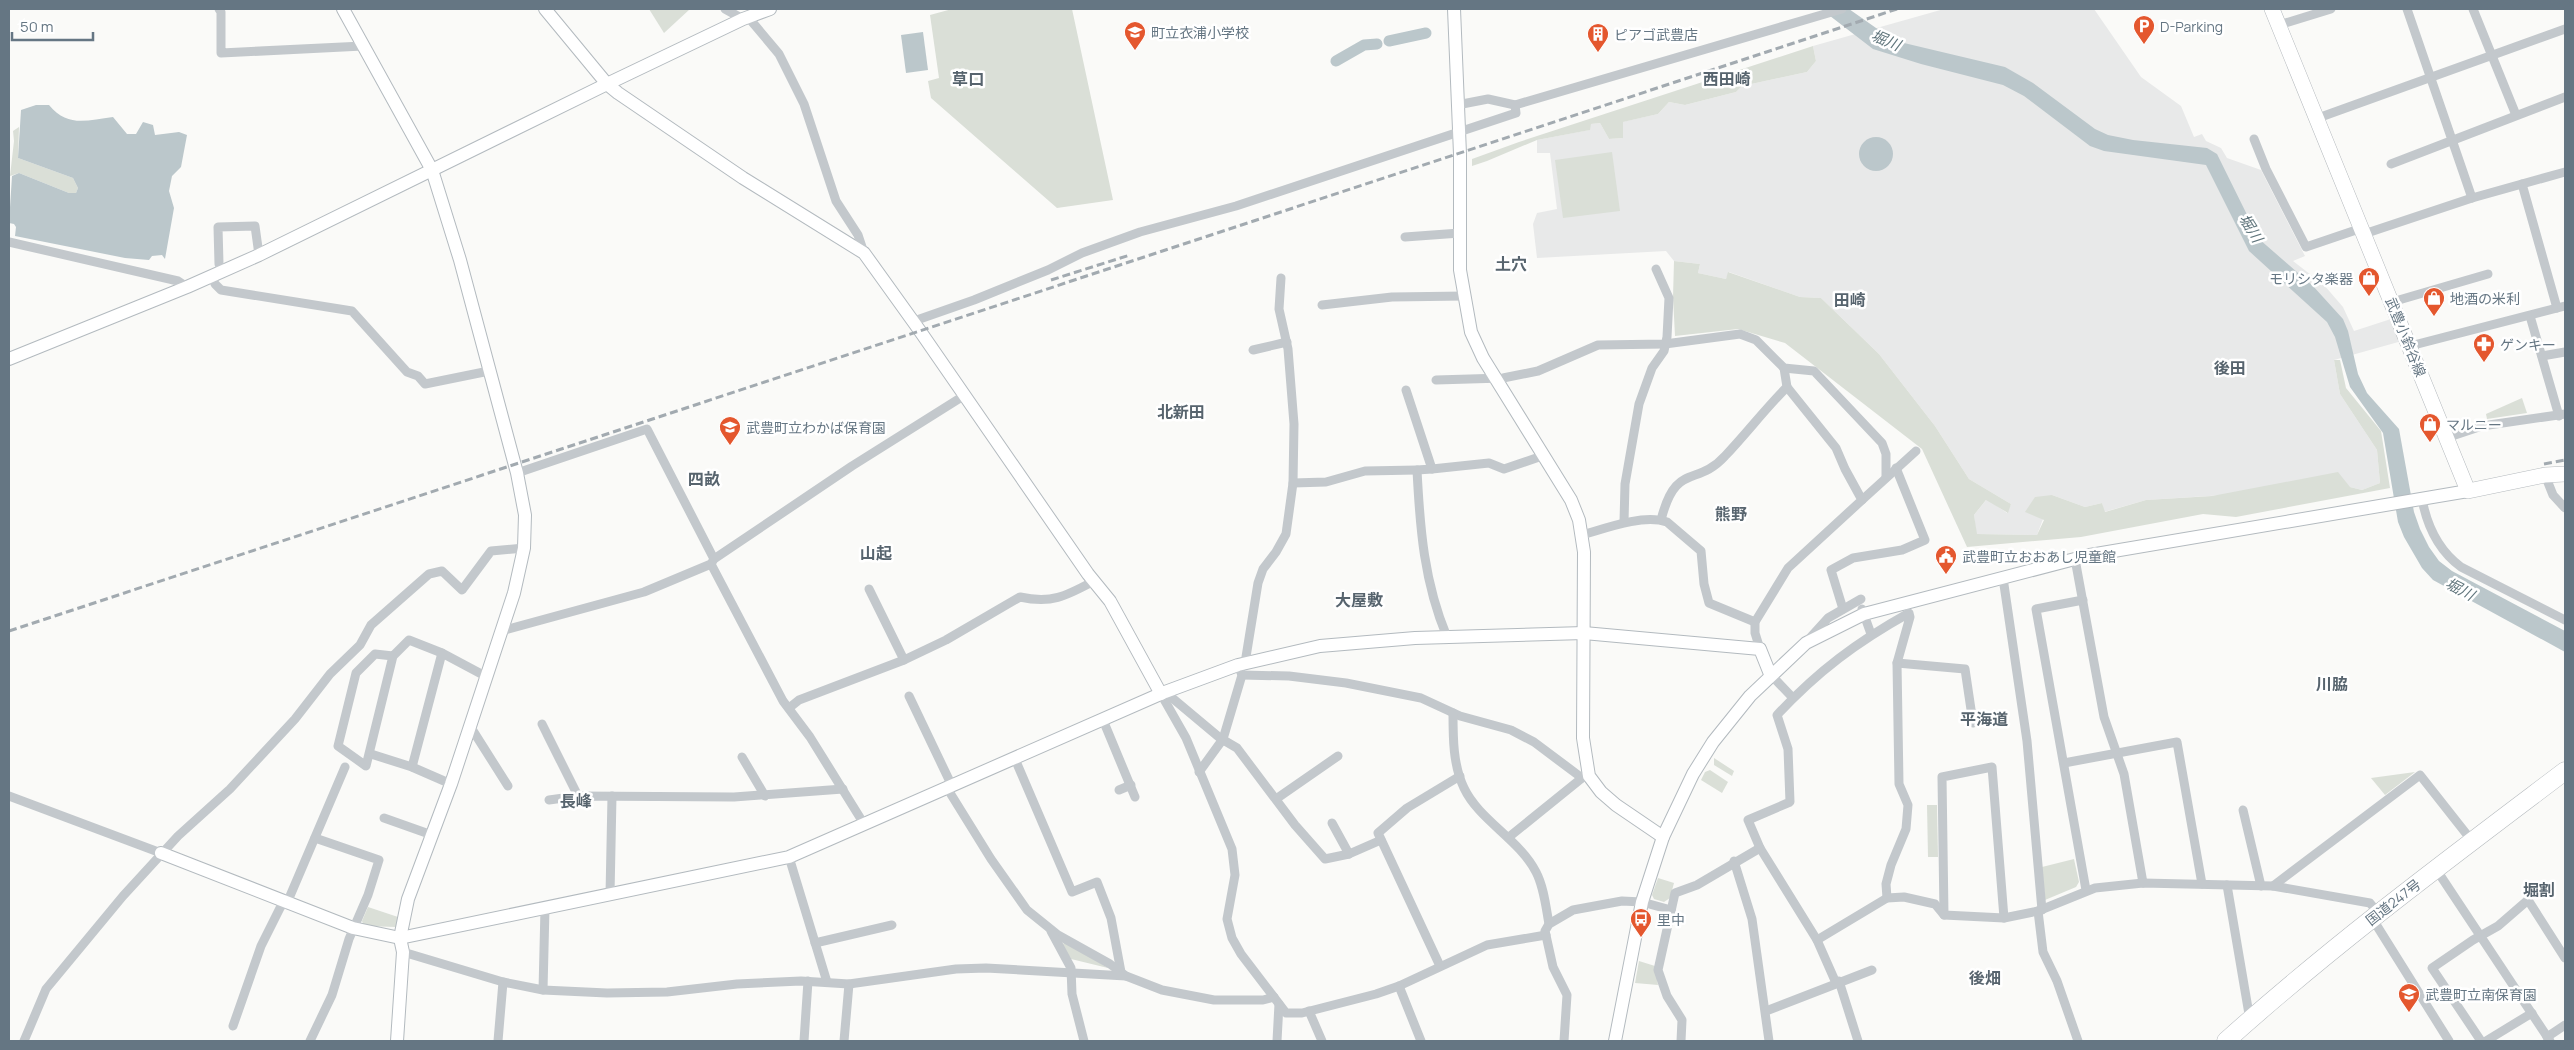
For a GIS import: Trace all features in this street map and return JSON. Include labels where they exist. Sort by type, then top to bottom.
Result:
[{"type":"highway","name":"国道247号","points":[[2226,1041],[2375,915],[2472,841],[2561,777]]},
{"type":"main road","name":"武豊小鈴谷線","points":[[2272,9],[2318,118],[2468,491]]},
{"type":"main road","points":[[2468,491],[2545,475],[2565,474]]},
{"type":"street","points":[[219,9],[221,12],[221,53],[363,46]]},
{"type":"street","points":[[343,9],[432,170],[460,260],[517,473],[525,515],[524,548],[514,593],[451,784],[408,899],[400,938],[403,952],[397,1041]]},
{"type":"street","points":[[545,9],[607,84],[743,178],[864,254]]},
{"type":"street","points":[[725,9],[746,18],[779,54],[804,104],[836,201],[858,234],[864,254],[914,321],[1121,620],[1163,693],[1186,738],[1234,858],[1235,875],[1227,926],[1241,954],[1286,1013],[1309,1011],[1399,986],[1487,945],[1546,935]]},
{"type":"street","points":[[9,359],[187,287],[259,255],[607,84],[746,18],[770,9]]},
{"type":"street","points":[[1454,9],[1460,154],[1460,270],[1471,332],[1571,500],[1582,535],[1584,633],[1583,738],[1585,777]]},
{"type":"street","points":[[1457,105],[1488,99],[1515,106],[1842,9]]},
{"type":"street","points":[[2278,25],[2331,9]]},
{"type":"street","points":[[2407,9],[2472,198]]},
{"type":"street","points":[[2473,9],[2516,115]]},
{"type":"street","points":[[2318,118],[2565,29]]},
{"type":"street","points":[[2391,164],[2565,96]]},
{"type":"street","points":[[914,321],[974,300],[1048,270],[1082,253],[1140,232],[1236,206],[1458,133],[1516,113],[1515,106]]},
{"type":"street","points":[[2254,139],[2266,169],[2306,247],[2565,172]]},
{"type":"street","points":[[2410,346],[2561,307],[2522,184]]},
{"type":"street","points":[[259,255],[255,226],[218,227],[219,264],[215,284],[221,290],[352,311],[407,372],[418,376],[425,384],[489,371]]},
{"type":"street","points":[[1404,237],[1460,233]]},
{"type":"street","points":[[9,242],[178,281],[187,287]]},
{"type":"street","points":[[1624,522],[1625,484],[1639,404],[1648,379],[1664,351],[1665,344],[1669,298],[1656,269]]},
{"type":"street","points":[[2392,302],[2488,274]]},
{"type":"street","points":[[1199,772],[1223,739],[1242,668],[1258,583],[1263,569],[1276,552],[1286,534],[1293,483],[1294,424],[1287,342],[1279,309],[1281,278]]},
{"type":"street","points":[[1322,305],[1392,297],[1465,296]]},
{"type":"street","points":[[2446,438],[2482,426],[2562,415],[2530,316]]},
{"type":"street","points":[[1436,380],[1497,378],[1538,371],[1592,346],[1665,344],[1740,334],[1756,340],[1784,368],[1787,387],[1836,448],[1862,500]]},
{"type":"street","points":[[1253,350],[1287,342]]},
{"type":"street","points":[[2542,356],[2565,352]]},
{"type":"street","points":[[1784,368],[1814,371],[1882,443],[1886,454],[1886,477]]},
{"type":"street","points":[[1661,520],[1667,498],[1679,482],[1709,468],[1724,457],[1758,416],[1787,387]]},
{"type":"street","points":[[1406,390],[1432,469]]},
{"type":"street","points":[[501,631],[644,592],[713,561],[852,466],[965,395]]},
{"type":"street","points":[[517,473],[647,429],[789,708],[864,824]]},
{"type":"street","points":[[1793,698],[1770,674],[1754,633],[1755,622],[1788,568],[1916,451]]},
{"type":"street","points":[[1293,483],[1326,482],[1365,471],[1417,470],[1489,463],[1504,469],[1545,454]]},
{"type":"street","points":[[1843,610],[1831,570],[1853,558],[1902,550],[1924,540],[1896,468]]},
{"type":"street","points":[[1417,470],[1420,529],[1428,585],[1447,637]]},
{"type":"street","points":[[2545,475],[2553,495],[2565,508]]},
{"type":"street","points":[[1806,643],[1864,614],[2075,559],[2468,491]]},
{"type":"street","points":[[2422,499],[2433,535],[2450,559],[2461,567],[2565,620]]},
{"type":"street","points":[[1582,535],[1624,522],[1661,520],[1684,534],[1700,552],[1704,584],[1709,603],[1755,622]]},
{"type":"street","points":[[24,1041],[46,989],[110,910],[190,824],[230,789],[295,720],[330,674],[360,645],[371,625],[429,574],[442,571],[462,590],[491,551],[524,548]]},
{"type":"street","points":[[2075,559],[2104,717],[2124,774],[2143,883]]},
{"type":"street","points":[[2003,578],[2027,742],[2043,952],[2057,981],[2078,1041]]},
{"type":"street","points":[[789,708],[807,697],[904,660],[946,640],[1020,597],[1040,602],[1073,592],[1094,581]]},
{"type":"street","points":[[869,589],[904,660]]},
{"type":"street","points":[[1615,1041],[1642,902],[1663,837],[1693,774],[1713,742],[1770,674],[1806,643],[1828,618],[1860,600],[1872,634]]},
{"type":"street","points":[[2083,600],[2036,609],[2086,890]]},
{"type":"street","points":[[1858,1041],[1838,982],[1817,940],[1760,848],[1748,820],[1790,802],[1788,750],[1777,715],[1823,670],[1872,634],[1909,613],[1910,616],[1897,663],[1898,784],[1908,805],[1906,829],[1891,864],[1886,884],[1887,898]]},
{"type":"street","points":[[9,796],[353,928],[400,938],[789,857],[1163,693],[1320,646],[1351,642],[1447,637],[1584,633],[1760,649]]},
{"type":"street","points":[[393,656],[375,654],[356,673],[338,746],[366,766],[371,754],[393,656],[409,640],[442,652],[487,677]]},
{"type":"street","points":[[412,768],[442,652]]},
{"type":"street","points":[[1897,663],[1965,669],[1974,723]]},
{"type":"street","points":[[1242,668],[1384,689],[1421,698],[1454,713],[1511,730],[1534,742],[1585,777],[1611,801],[1663,837]]},
{"type":"street","points":[[1163,693],[1237,748],[1295,825],[1325,859],[1350,854],[1382,840]]},
{"type":"street","points":[[908,696],[949,787],[991,859],[1027,910],[1058,935],[1110,964],[1123,974],[1162,990],[1191,996],[1233,1000],[1277,1001]]},
{"type":"street","points":[[1454,713],[1453,738],[1460,776],[1465,790],[1475,804],[1528,858],[1537,874],[1549,924],[1546,935],[1553,967],[1567,995],[1564,1041]]},
{"type":"street","points":[[1103,720],[1135,797]]},
{"type":"street","points":[[542,724],[578,796]]},
{"type":"street","points":[[470,726],[508,786]]},
{"type":"street","points":[[2064,763],[2178,742],[2202,884]]},
{"type":"street","points":[[371,754],[451,784]]},
{"type":"street","points":[[1276,799],[1338,756]]},
{"type":"street","points":[[742,757],[765,796]]},
{"type":"street","points":[[1015,759],[1072,892],[1097,882],[1112,918],[1123,974]]},
{"type":"street","points":[[233,1026],[261,946],[281,906],[287,903],[345,766]]},
{"type":"street","points":[[1944,914],[1942,776],[1992,767],[2004,918]]},
{"type":"street","points":[[2273,886],[2420,775],[2472,841]]},
{"type":"street","points":[[1440,966],[1378,833],[1407,808],[1460,776]]},
{"type":"street","points":[[1509,837],[1585,777]]},
{"type":"street","points":[[1119,790],[1131,785]]},
{"type":"street","points":[[549,800],[578,796],[765,796],[843,789]]},
{"type":"street","points":[[610,895],[612,796]]},
{"type":"street","points":[[2242,810],[2261,886]]},
{"type":"street","points":[[384,818],[432,835]]},
{"type":"street","points":[[1332,823],[1350,854]]},
{"type":"street","points":[[310,1041],[332,995],[353,928],[368,895],[379,860],[314,838]]},
{"type":"street","points":[[1681,1041],[1682,1020],[1667,996],[1658,970],[1675,893],[1697,885],[1734,861],[1760,848]]},
{"type":"street","points":[[789,857],[827,982]]},
{"type":"street","points":[[1734,861],[1752,918],[1766,1011],[1766,1041]]},
{"type":"street","points":[[2436,869],[2482,936],[2548,1039],[2565,1025]]},
{"type":"street","points":[[1817,940],[1887,898],[1904,898],[1935,904],[1944,914],[2004,918],[2040,910],[2086,890],[2115,884],[2273,886],[2370,903],[2375,915],[2449,1041]]},
{"type":"street","points":[[2227,885],[2250,1020]]},
{"type":"street","points":[[2481,1041],[2432,968],[2498,926],[2528,900],[2565,958]]},
{"type":"street","points":[[1549,924],[1565,913],[1580,908],[1622,901],[1642,902],[1671,910]]},
{"type":"street","points":[[543,990],[545,908]]},
{"type":"street","points":[[815,943],[892,925]]},
{"type":"street","points":[[1049,927],[1071,972],[1075,1010],[1084,1041]]},
{"type":"street","points":[[403,952],[502,982],[543,990],[639,994],[700,990],[737,984],[808,981],[849,984],[986,968],[1123,974]]},
{"type":"street","points":[[1766,1011],[1872,970]]},
{"type":"street","points":[[804,1041],[808,981]]},
{"type":"street","points":[[498,1041],[502,982]]},
{"type":"street","points":[[844,1041],[849,984]]},
{"type":"street","points":[[1399,986],[1421,1041]]},
{"type":"street","points":[[1277,1001],[1277,1041]]},
{"type":"street","points":[[1309,1011],[1322,1041]]},
{"type":"street","points":[[2486,1041],[2532,1013]]},
{"type":"shaded area","points":[[649,9],[690,9],[664,33]]},
{"type":"shaded area","points":[[952,9],[1072,9],[1113,200],[1057,208],[931,98],[928,81],[939,78],[930,15]]},
{"type":"shaded area","points":[[1944,9],[2094,9],[2141,77],[2181,106],[2194,137],[2202,134],[2206,141],[2221,148],[2227,158],[2261,170],[2305,256],[2293,261],[2324,285],[2343,307],[2354,331],[2394,318],[2402,341],[2334,360],[2340,394],[2377,450],[2380,483],[2362,490],[2350,487],[2146,500],[2104,512],[2102,503],[2085,507],[2052,495],[2037,535],[1976,534],[1974,515],[1987,499],[2007,513],[2011,504],[1969,479],[1935,426],[1879,354],[1821,298],[1800,297],[1729,272],[1726,279],[1698,273],[1700,264],[1674,261],[1666,251],[1537,258],[1533,224],[1537,213],[1557,209],[1550,153],[1537,153],[1537,140],[1589,130],[1590,124],[1600,123],[1609,139],[1623,138],[1622,122],[1658,114],[1669,102],[1685,105],[1736,92],[1742,86],[1807,72],[1816,61],[1813,46]]},
{"type":"shaded area","points":[[1813,46],[1816,61],[1807,72],[1742,86],[1736,92],[1685,105],[1669,102],[1658,114],[1623,122],[1623,138],[1609,139],[1600,123],[1591,124],[1590,130],[1537,140],[1472,166],[1472,159],[1519,142]]},
{"type":"shaded area","points":[[19,127],[18,158],[73,178],[78,188],[76,193],[69,193],[19,173],[10,176],[14,141],[13,131]]},
{"type":"shaded area","points":[[1612,152],[1620,211],[1563,218],[1555,160]]},
{"type":"shaded area","points":[[1674,261],[1700,264],[1698,273],[1726,279],[1728,272],[1800,297],[1821,298],[1879,354],[1935,426],[1969,479],[2011,504],[2008,513],[1986,500],[1974,515],[1977,534],[2037,535],[2044,520],[2025,512],[2035,497],[2052,495],[2085,507],[2102,503],[2105,512],[2146,500],[2212,496],[2338,472],[2350,487],[2362,490],[2380,483],[2377,450],[2340,394],[2334,360],[2340,360],[2346,388],[2381,431],[2390,488],[2236,517],[2203,514],[2081,537],[1967,547],[1922,449],[1785,343],[1738,329],[1675,336]]},
{"type":"shaded area","points":[[2522,398],[2527,413],[2487,419],[2486,414]]},
{"type":"shaded area","points":[[1714,758],[1734,771],[1732,776],[1714,765]]},
{"type":"shaded area","points":[[1710,770],[1728,782],[1722,793],[1701,780],[1705,772]]},
{"type":"shaded area","points":[[2415,772],[2385,795],[2371,778]]},
{"type":"shaded area","points":[[1927,805],[1937,805],[1938,857],[1928,857]]},
{"type":"shaded area","points":[[2074,859],[2079,882],[2076,887],[2045,900],[2042,867]]},
{"type":"shaded area","points":[[1658,878],[1674,883],[1670,898],[1664,902],[1654,899],[1652,895]]},
{"type":"shaded area","points":[[368,907],[398,917],[396,927],[364,926],[362,921]]},
{"type":"shaded area","points":[[1065,942],[1108,968],[1071,959],[1062,945]]},
{"type":"shaded area","points":[[1639,961],[1655,966],[1658,985],[1635,983]]},
{"type":"water","name":"堀川","points":[[1821,9],[1849,9],[1886,35],[1904,43],[2005,67],[2033,83],[2095,129],[2108,135],[2133,140],[2207,148],[2217,154],[2259,239],[2313,286],[2343,319],[2348,331],[2358,374],[2367,393],[2399,429],[2414,512],[2429,547],[2439,561],[2452,571],[2565,631],[2565,652],[2433,580],[2422,568],[2404,537],[2398,522],[2383,433],[2350,387],[2335,337],[2327,322],[2249,251],[2206,165],[2104,151],[2090,146],[2024,96],[2003,85],[1921,64],[1873,49]]},
{"type":"water","points":[[923,32],[928,70],[906,73],[901,35]]},
{"type":"water","points":[[36,105],[49,105],[63,117],[71,120],[86,121],[113,117],[127,134],[136,134],[143,122],[153,125],[155,135],[179,132],[187,135],[181,167],[172,176],[169,191],[174,208],[165,259],[162,255],[152,256],[149,260],[125,258],[15,236],[16,227],[14,224],[9,223],[12,176],[19,173],[69,193],[76,193],[78,188],[73,178],[18,158],[21,110]]},
{"type":"water","points":[[1876,137],[1883,138],[1888,142],[1892,147],[1892,161],[1888,166],[1883,170],[1876,171],[1869,170],[1864,166],[1860,161],[1859,154],[1860,147],[1864,142],[1869,138]]},
{"type":"waterway","points":[[1389,41],[1426,33]]},
{"type":"waterway","points":[[1336,61],[1364,45],[1377,44]]},
{"type":"railway","points":[[9,631],[1897,9]]},
{"type":"railway","points":[[1051,280],[1130,255]]},
{"type":"railway","points":[[2544,464],[2565,460]]},
{"type":"place","name":"D-Parking","points":[[2144,45]]},
{"type":"place","name":"町立衣浦小学校","points":[[1135,51]]},
{"type":"place","name":"ピアゴ武豊店","points":[[1598,53]]},
{"type":"place","name":"モリシタ楽器","points":[[2369,297]]},
{"type":"place","name":"地酒の米利","points":[[2434,317]]},
{"type":"place","name":"ゲンキー","points":[[2484,363]]},
{"type":"place","name":"マルニー","points":[[2430,443]]},
{"type":"place","name":"武豊町立わかば保育園","points":[[730,446]]},
{"type":"place","name":"武豊町立おおあし児童館","points":[[1946,575]]},
{"type":"place","name":"里中","points":[[1641,938]]},
{"type":"place","name":"武豊町立南保育園","points":[[2409,1013]]},
{"type":"district","name":"草口","points":[[968,79]]},
{"type":"district","name":"西田崎","points":[[1727,79]]},
{"type":"district","name":"土穴","points":[[1511,264]]},
{"type":"district","name":"田崎","points":[[1850,300]]},
{"type":"district","name":"後田","points":[[2230,368]]},
{"type":"district","name":"北新田","points":[[1181,412]]},
{"type":"district","name":"四畝","points":[[704,479]]},
{"type":"district","name":"熊野","points":[[1731,514]]},
{"type":"district","name":"山起","points":[[876,553]]},
{"type":"district","name":"大屋敷","points":[[1359,600]]},
{"type":"district","name":"川脇","points":[[2332,684]]},
{"type":"district","name":"平海道","points":[[1984,719]]},
{"type":"district","name":"長峰","points":[[576,801]]},
{"type":"district","name":"堀割","points":[[2539,890]]},
{"type":"district","name":"後畑","points":[[1985,978]]}]
